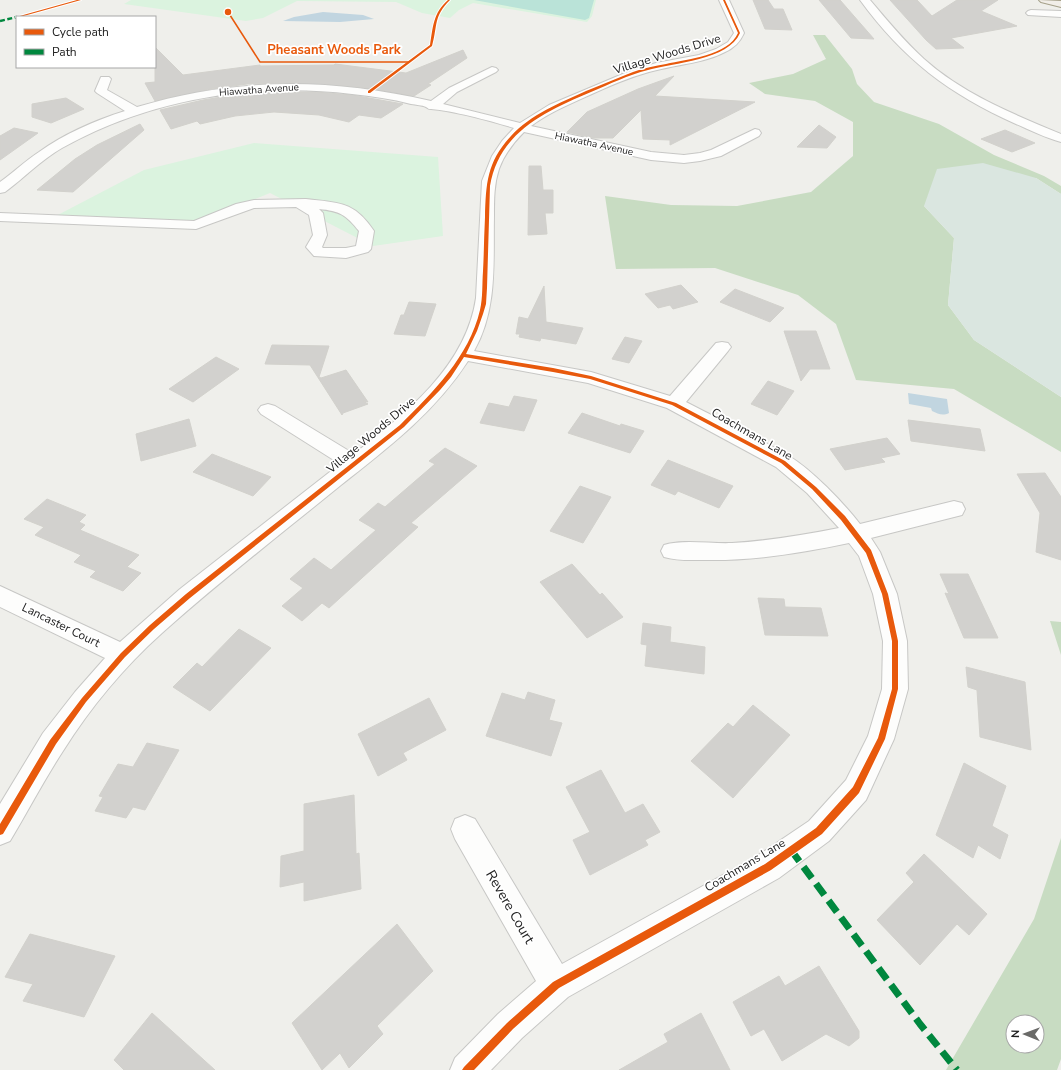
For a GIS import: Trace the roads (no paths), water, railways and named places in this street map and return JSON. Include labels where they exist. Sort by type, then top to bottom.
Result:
[{"type":"main road","points":[[1044,0],[1061,4]]},
{"type":"street","name":"Village Woods Drive","points":[[0,831],[53,742],[84,700],[123,655],[152,627],[188,596],[402,426],[450,375],[464,355],[481,313],[484,293],[488,190],[492,171],[500,153],[513,136],[522,127],[565,102],[630,74],[720,51],[730,46],[737,39],[739,33],[724,0]]},
{"type":"street","points":[[865,0],[915,57],[945,81],[991,108],[1061,138]]},
{"type":"street","points":[[1031,13],[1061,14]]},
{"type":"street","points":[[432,106],[453,90],[492,70]]},
{"type":"street","points":[[105,79],[101,92],[136,112]]},
{"type":"street","name":"Hiawatha Avenue","points":[[0,189],[32,162],[57,145],[83,132],[136,112],[176,100],[241,89],[274,87],[352,90],[432,106],[651,156],[667,158],[700,157],[716,153],[755,133]]},
{"type":"street","points":[[0,217],[196,225],[242,207],[254,204],[299,203],[340,208],[356,218],[367,232],[362,249],[346,253],[319,253],[314,247],[320,235],[316,213],[299,203]]},
{"type":"street","points":[[674,404],[722,347]]},
{"type":"street","name":"Coachmans Lane","points":[[464,355],[591,378],[674,404],[748,442],[782,462],[814,488],[843,518],[869,552],[885,594],[895,641],[895,689],[881,739],[856,790],[819,831],[768,867],[556,984],[510,1026],[467,1070]]},
{"type":"street","points":[[268,410],[355,464]]},
{"type":"street","points":[[672,551],[719,552],[763,550],[803,544],[883,527],[954,509]]},
{"type":"street","name":"Lancaster Court","points":[[0,596],[123,655]]},
{"type":"street","name":"Revere Court","points":[[465,829],[556,984]]},
{"type":"water","points":[[323,12],[363,15],[374,19],[340,22],[283,21],[294,17]]},
{"type":"water","points":[[908,393],[947,399],[949,413],[940,414],[932,411],[931,408],[909,404]]},
{"type":"place","name":"Pheasant Woods Park","points":[[228,12]]}]
